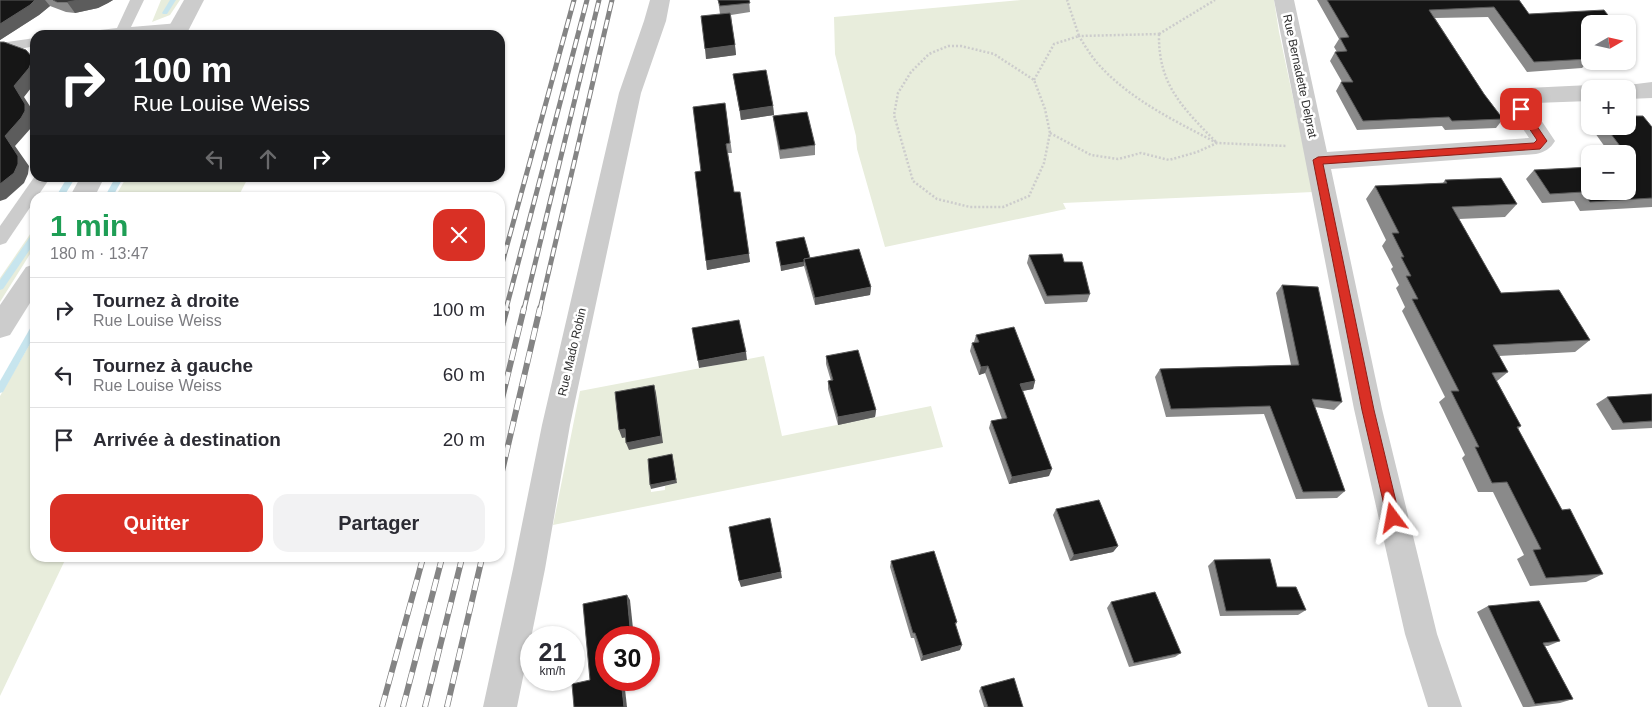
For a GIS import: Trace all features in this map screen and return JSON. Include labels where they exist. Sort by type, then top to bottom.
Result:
[{"type":"street","points":[[178,30],[194,0]]},
{"type":"street","name":"Rue Mado Robin","points":[[500,707],[531,560],[556,425],[630,93],[655,22],[660,0]]},
{"type":"street","name":"Rue Bernadette Delprat","points":[[1284,0],[1368,410],[1421,634],[1445,707]]},
{"type":"street","points":[[1636,91],[1652,90]]},
{"type":"street","points":[[1316,154],[1536,146],[1542,141],[1521,109],[1527,96],[1581,93]]},
{"type":"street","points":[[0,327],[30,282]]},
{"type":"lane","points":[[123,30],[137,0]]},
{"type":"lane","points":[[0,48],[30,43]]},
{"type":"lane","points":[[0,239],[30,195]]},
{"type":"path","points":[[1067,0],[1079,36],[1097,63],[1122,88],[1141,102],[1217,143],[1316,154]]},
{"type":"path","points":[[1034,80],[1054,44],[1079,36],[1159,34],[1215,0]]},
{"type":"path","points":[[1159,34],[1159,57],[1169,87],[1186,110],[1217,143]]},
{"type":"path","points":[[948,46],[961,46],[994,54],[1034,80],[1045,109],[1050,133],[1044,163],[1030,196],[1003,207],[970,206],[938,199],[913,182],[894,115],[898,92],[912,72],[929,54],[948,46]]},
{"type":"path","points":[[1050,133],[1091,155],[1118,159],[1142,153],[1169,160],[1197,152],[1217,143]]},
{"type":"green space","points":[[161,0],[180,0],[170,15],[152,22]]},
{"type":"green space","points":[[1021,0],[1274,0],[1313,192],[1063,203],[1066,209],[885,247],[857,149],[856,136],[835,54],[834,17]]},
{"type":"green space","points":[[124,182],[246,182],[241,192],[118,192]]},
{"type":"green space","points":[[30,234],[30,254],[0,302],[0,278]]},
{"type":"green space","points":[[30,344],[30,562],[64,562],[0,696],[0,396]]},
{"type":"green space","points":[[764,356],[782,436],[931,406],[943,447],[553,525],[580,391]],"holes":[[[649,463],[677,483],[665,486],[665,490],[651,492]]]},
{"type":"building","points":[[0,0],[35,0],[0,24]]},
{"type":"building","points":[[53,0],[79,0],[57,2]]},
{"type":"building","points":[[718,0],[749,0],[750,3],[720,6]]},
{"type":"building","points":[[1327,0],[1519,0],[1529,14],[1604,10],[1608,15],[1581,15],[1581,59],[1534,62],[1494,7],[1429,10],[1484,94],[1503,119],[1452,121],[1449,117],[1363,121],[1341,82],[1353,82],[1335,52],[1347,51],[1340,38],[1349,37]]},
{"type":"building","points":[[730,13],[735,45],[705,49],[701,16]]},
{"type":"building","points":[[0,42],[4,42],[26,50],[30,55],[30,66],[14,86],[25,104],[25,111],[5,136],[18,156],[18,164],[14,173],[0,184]]},
{"type":"building","points":[[766,70],[773,106],[740,111],[733,74]]},
{"type":"building","points":[[725,103],[730,143],[726,144],[734,192],[740,192],[749,254],[706,261],[695,172],[701,171],[693,107]]},
{"type":"building","points":[[807,112],[815,145],[780,150],[773,116]]},
{"type":"building","points":[[1636,116],[1643,116],[1652,127],[1652,198],[1636,199],[1636,145],[1619,145],[1612,135],[1636,135]]},
{"type":"building","points":[[1581,167],[1581,192],[1550,194],[1534,170]]},
{"type":"building","points":[[1501,178],[1517,204],[1452,207],[1501,293],[1559,290],[1590,340],[1493,345],[1508,372],[1492,373],[1521,426],[1517,427],[1562,510],[1570,509],[1603,574],[1546,578],[1533,550],[1541,549],[1507,482],[1492,483],[1475,447],[1479,447],[1451,391],[1459,391],[1412,299],[1418,299],[1406,276],[1411,276],[1392,233],[1399,233],[1375,186],[1447,183],[1445,180]]},
{"type":"building","points":[[1589,200],[1621,200],[1590,202]]},
{"type":"building","points":[[804,237],[810,258],[804,259],[804,262],[781,266],[776,242]]},
{"type":"building","points":[[859,249],[871,287],[815,298],[804,259]]},
{"type":"building","points":[[1062,254],[1064,262],[1082,262],[1090,294],[1047,296],[1029,255]]},
{"type":"building","points":[[1282,285],[1318,287],[1342,402],[1312,399],[1345,491],[1303,492],[1270,406],[1171,409],[1160,369],[1299,365]]},
{"type":"building","points":[[739,320],[746,352],[698,361],[692,328]]},
{"type":"building","points":[[1014,327],[1035,381],[1020,384],[1052,469],[1012,477],[991,421],[1007,418],[988,366],[981,367],[972,343],[979,342],[976,335]]},
{"type":"building","points":[[858,350],[876,410],[838,417],[828,381],[833,380],[826,356]]},
{"type":"building","points":[[654,385],[661,436],[626,443],[625,429],[619,430],[615,392]]},
{"type":"building","points":[[1652,394],[1652,421],[1623,423],[1607,397]]},
{"type":"building","points":[[672,454],[676,480],[650,485],[648,459]]},
{"type":"building","points":[[1099,500],[1118,546],[1074,555],[1056,509]]},
{"type":"building","points":[[770,518],[781,572],[739,581],[729,527]]},
{"type":"building","points":[[934,551],[957,622],[955,623],[962,645],[923,656],[915,633],[913,633],[891,561]]},
{"type":"building","points":[[1270,559],[1277,587],[1296,587],[1306,610],[1226,611],[1214,560]]},
{"type":"building","points":[[1155,592],[1181,653],[1134,663],[1111,602]]},
{"type":"building","points":[[627,595],[630,626],[595,626],[595,691],[622,691],[624,707],[574,707],[573,691],[585,691],[585,681],[590,680],[583,604]]},
{"type":"building","points":[[1539,601],[1560,641],[1543,643],[1573,699],[1535,704],[1488,606]]},
{"type":"building","points":[[1014,678],[1023,707],[988,707],[981,687]]},
{"type":"waterway","points":[[165,13],[173,0]]},
{"type":"waterway","points":[[63,192],[69,182]]},
{"type":"waterway","points":[[111,192],[117,182]]},
{"type":"waterway","points":[[0,287],[30,243]]},
{"type":"waterway","points":[[0,389],[30,336]]},
{"type":"railway","points":[[505,253],[574,0]]},
{"type":"railway","points":[[506,309],[587,0]]},
{"type":"railway","points":[[524,309],[599,0]]},
{"type":"railway","points":[[540,309],[612,0]]},
{"type":"railway","points":[[505,315],[507,308]]},
{"type":"railway","points":[[505,386],[524,308]]},
{"type":"railway","points":[[505,458],[540,308]]},
{"type":"railway","points":[[382,707],[422,562]]},
{"type":"railway","points":[[403,707],[441,562]]},
{"type":"railway","points":[[425,707],[461,562]]},
{"type":"railway","points":[[447,707],[481,562]]},
{"type":"route","points":[[1393,518],[1368,410],[1318,160],[1536,146],[1542,141],[1521,109]]}]
